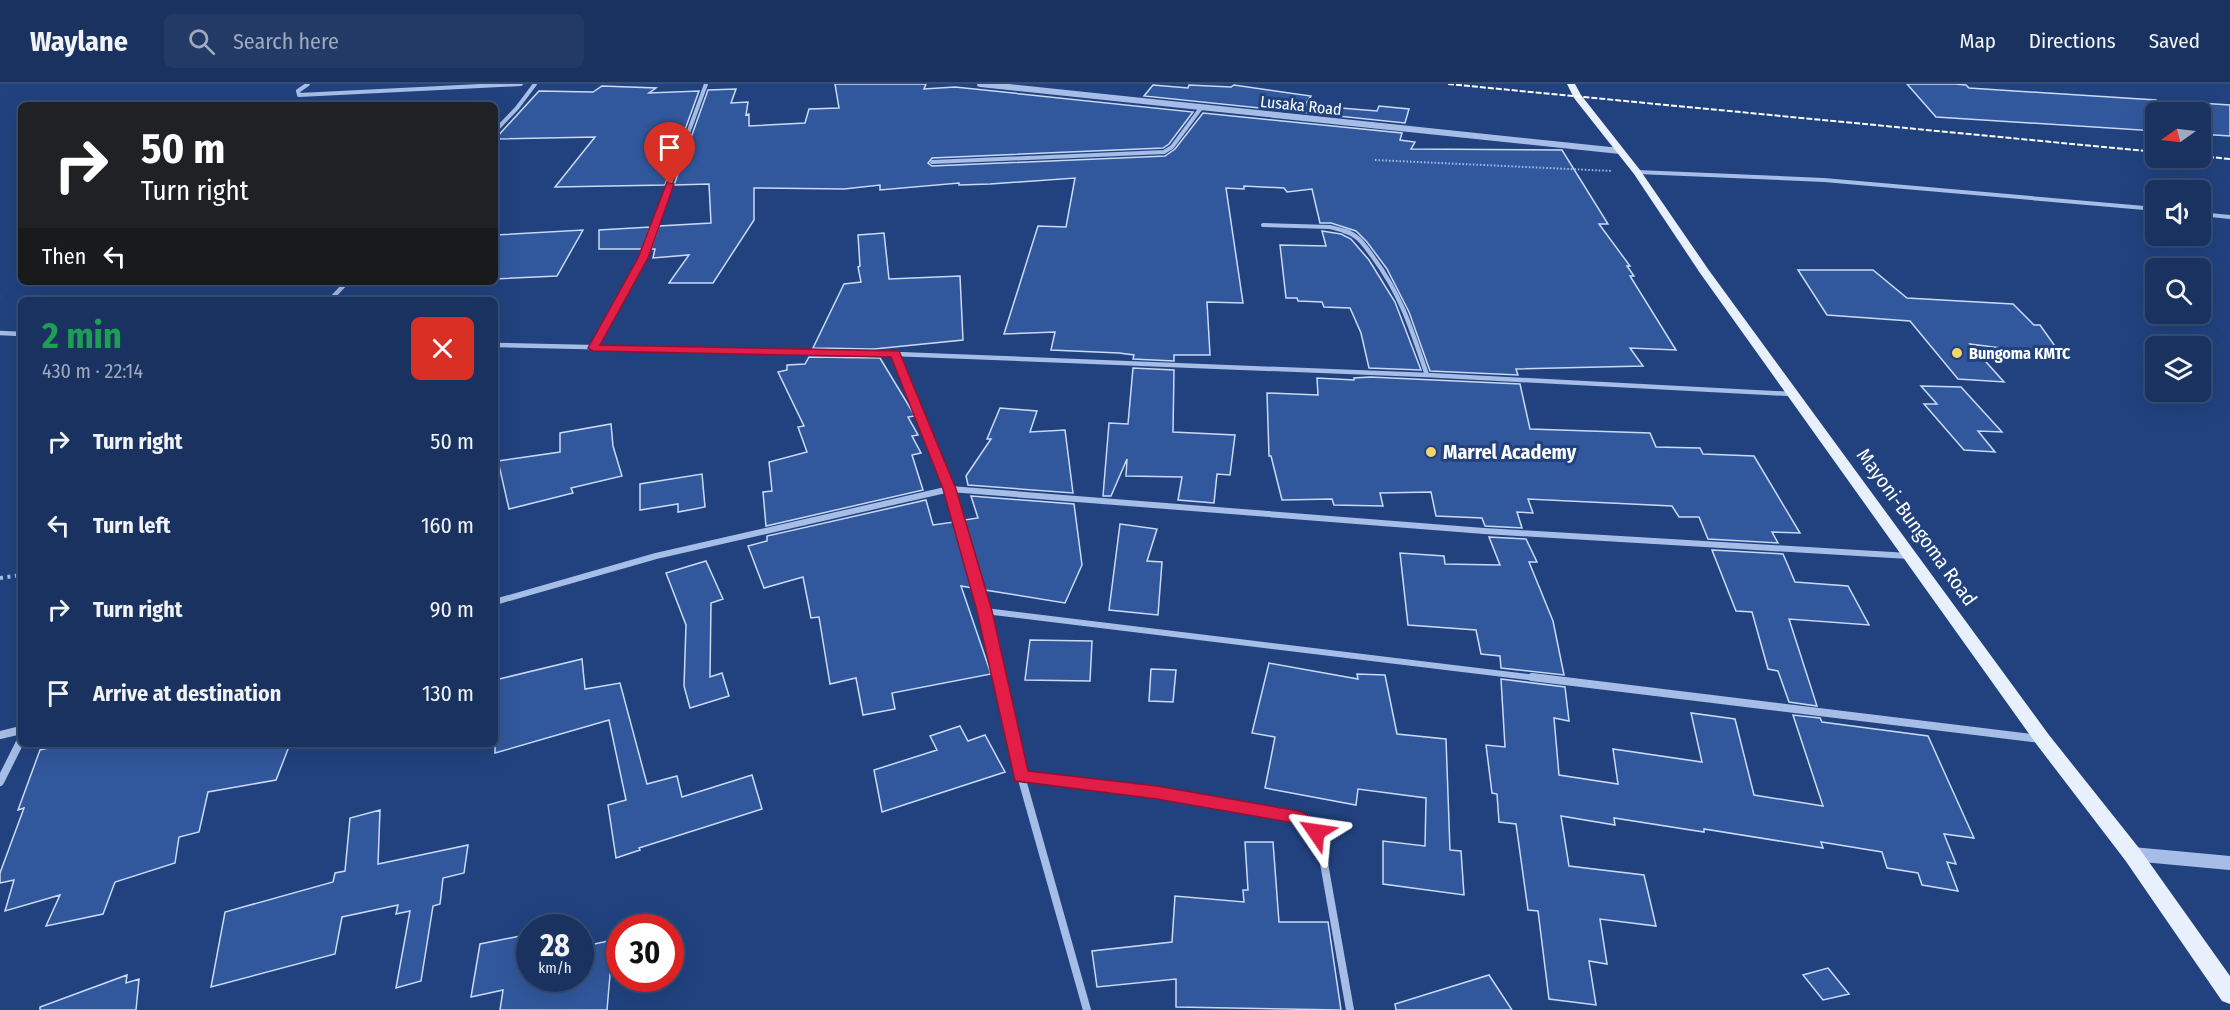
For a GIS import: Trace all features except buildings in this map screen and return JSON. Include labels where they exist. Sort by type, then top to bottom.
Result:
[{"type":"main road","name":"Mayoni-Bungoma Road","points":[[1571,84],[1577,96],[1637,172],[1704,271],[1913,556],[2043,740],[2132,854],[2230,994]]},
{"type":"street","points":[[308,84],[298,90],[299,95],[521,84]]},
{"type":"street","points":[[460,88],[465,84]]},
{"type":"street","points":[[498,128],[518,108],[535,84]]},
{"type":"street","points":[[593,348],[643,258],[706,84]]},
{"type":"street","name":"Lusaka Road","points":[[980,84],[1620,151]]},
{"type":"street","points":[[932,162],[1164,152],[1172,147],[1201,108]]},
{"type":"street","points":[[1637,172],[1824,180],[2145,209]]},
{"type":"street","points":[[2211,215],[2230,217]]},
{"type":"street","points":[[1263,225],[1330,227],[1356,234],[1388,277],[1402,302],[1428,375]]},
{"type":"street","points":[[333,297],[344,285]]},
{"type":"street","points":[[0,333],[18,334]]},
{"type":"street","points":[[498,345],[895,354],[1428,375],[1795,394]]},
{"type":"street","points":[[895,354],[950,489],[985,611],[1021,776],[1087,1010]]},
{"type":"street","points":[[498,601],[656,556],[950,489],[1484,531],[1913,556]]},
{"type":"street","points":[[985,611],[2043,740]]},
{"type":"street","points":[[0,735],[18,731]]},
{"type":"street","points":[[0,782],[18,746]]},
{"type":"street","points":[[1021,776],[1157,793],[1299,818],[1316,832],[1322,852],[1350,1010]]},
{"type":"street","points":[[2132,854],[2230,863]]},
{"type":"path","points":[[1375,160],[1637,172]]},
{"type":"path","points":[[0,578],[18,575]]},
{"type":"railway","points":[[1448,84],[2145,151]]},
{"type":"railway","points":[[2211,157],[2230,159]]},
{"type":"place","name":"Bungoma KMTC","points":[[1957,353]]},
{"type":"place","name":"Marrel Academy","points":[[1431,452]]},
{"type":"route","points":[[670,184],[643,258],[593,348],[895,354],[950,489],[985,611],[1021,776],[1157,793],[1254,809],[1299,818],[1316,832]]}]
